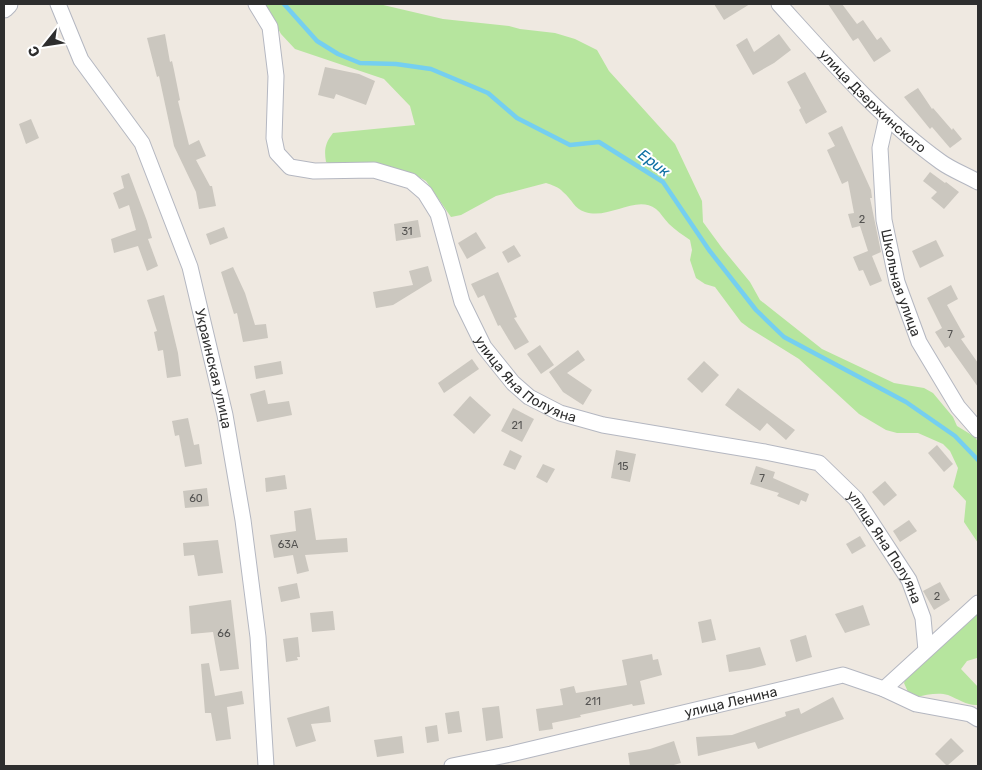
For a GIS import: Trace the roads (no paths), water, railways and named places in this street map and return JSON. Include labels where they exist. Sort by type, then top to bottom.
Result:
[{"type":"street","points":[[4,8],[8,4]]},
{"type":"street","name":"Украинская улица","points":[[58,4],[81,60],[142,143],[190,267],[225,415],[243,520],[258,637],[266,766]]},
{"type":"street","name":"улица Яна Полуяна","points":[[256,4],[270,27],[276,76],[274,138],[277,153],[290,167],[314,171],[374,170],[411,181],[425,193],[438,214],[462,302],[484,346],[513,383],[529,397],[560,413],[603,425],[819,463],[856,498],[909,580],[923,618],[926,650]]},
{"type":"street","name":"улица Дзержинского","points":[[779,4],[845,77],[887,117],[942,163],[978,182]]},
{"type":"street","name":"Школьная улица","points":[[887,117],[880,148],[884,220],[897,282],[920,342],[958,407],[978,430]]},
{"type":"street","points":[[884,690],[978,603]]},
{"type":"street","name":"улица Ленина","points":[[452,766],[511,754],[843,675],[916,704],[970,714],[978,719]]},
{"type":"waterway","name":"Ерик","points":[[284,4],[317,41],[338,54],[360,63],[396,64],[431,69],[488,93],[517,118],[570,145],[599,142],[663,182],[709,250],[756,310],[784,337],[906,402],[955,436],[978,460]]}]
